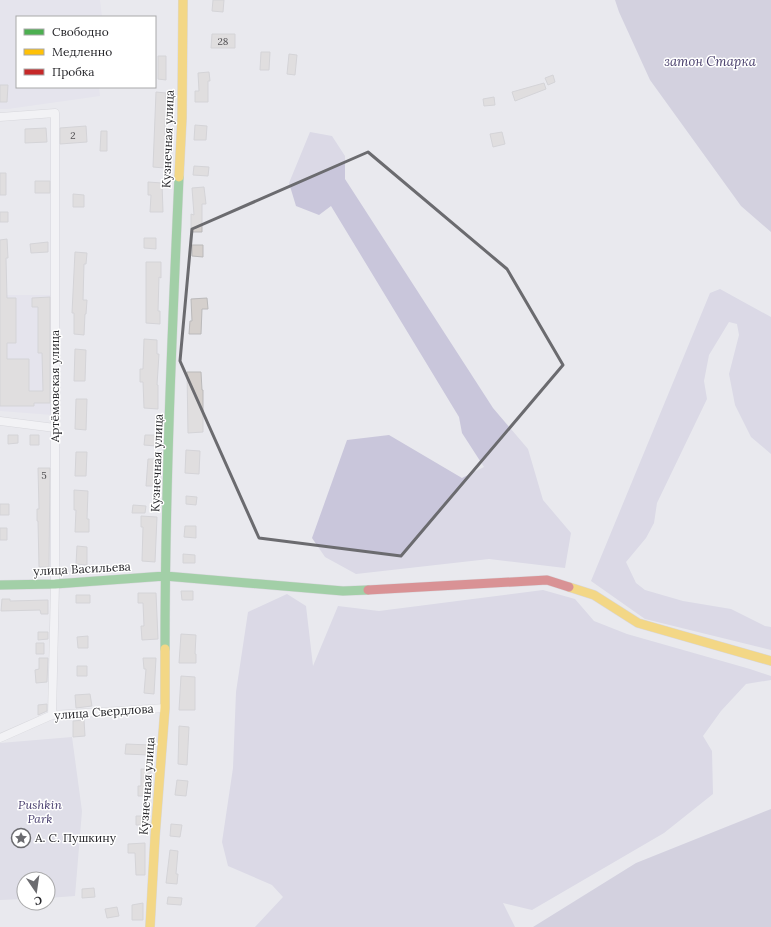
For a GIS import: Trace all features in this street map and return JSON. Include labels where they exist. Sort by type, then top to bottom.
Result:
[{"type":"street","name":"Кузнечная улица","points":[[150,927],[164,708],[165,576],[182,118],[183,0]]},
{"type":"street","name":"Артёмовская улица","points":[[0,117],[55,112],[55,584],[52,715]]},
{"type":"street","points":[[0,421],[55,428]]},
{"type":"street","name":"улица Васильева","points":[[0,585],[55,584],[165,576],[343,591],[547,580],[594,595],[638,623],[771,661]]},
{"type":"street","name":"улица Свердлова","points":[[0,738],[52,715],[164,708]]},
{"type":"highlighted area","points":[[368,152],[507,269],[563,365],[401,556],[259,538],[180,361],[192,229]]},
{"type":"shaded area","points":[[0,0],[100,0],[102,16],[16,16],[16,88],[99,88],[100,96],[0,109]]},
{"type":"shaded area","points":[[310,132],[332,136],[345,156],[345,179],[493,408],[528,449],[543,500],[571,533],[565,568],[489,559],[356,574],[325,557],[312,538],[347,440],[389,435],[462,478],[484,467],[462,433],[459,417],[331,206],[319,215],[296,206],[289,183]]},
{"type":"shaded area","points":[[720,289],[771,317],[771,454],[751,437],[735,405],[729,374],[739,335],[737,324],[729,322],[709,355],[704,381],[707,399],[657,503],[654,523],[646,538],[626,562],[636,583],[645,590],[683,601],[731,609],[765,626],[771,627],[771,650],[645,619],[591,581],[710,293]]},
{"type":"shaded area","points":[[0,295],[54,295],[52,415],[0,411]]},
{"type":"shaded area","points":[[543,590],[575,599],[594,621],[627,634],[771,676],[771,680],[746,684],[721,711],[703,736],[712,751],[713,794],[664,833],[532,910],[503,903],[515,927],[255,927],[283,897],[272,885],[228,866],[222,842],[233,768],[236,692],[248,612],[287,594],[306,606],[313,666],[338,606],[379,611]]},
{"type":"green space","name":"Pushkin Park","points":[[72,737],[82,811],[75,896],[56,897],[56,871],[16,871],[16,899],[0,900],[0,743]]},
{"type":"water","name":"затон Старка","points":[[615,0],[771,0],[771,232],[741,206],[650,80]]},
{"type":"water","points":[[771,809],[771,927],[533,927],[636,863]]},
{"type":"building","points":[[213,0],[224,0],[223,12],[212,11]]},
{"type":"building","points":[[212,34],[235,34],[235,48],[211,48]]},
{"type":"building","points":[[261,52],[270,52],[269,70],[260,70]]},
{"type":"building","points":[[289,54],[297,55],[295,75],[287,74]]},
{"type":"building","points":[[158,56],[166,56],[166,80],[158,79]]},
{"type":"building","points":[[209,72],[210,81],[208,81],[208,102],[195,102],[195,91],[199,91],[198,73]]},
{"type":"building","points":[[553,75],[555,82],[548,85],[545,78]]},
{"type":"building","points":[[544,83],[546,89],[515,101],[512,92]]},
{"type":"building","points":[[0,85],[8,85],[7,102],[0,102]]},
{"type":"building","points":[[156,92],[166,93],[164,168],[153,167]]},
{"type":"building","points":[[494,97],[495,105],[484,106],[483,99]]},
{"type":"building","points":[[195,125],[207,126],[206,140],[194,140]]},
{"type":"building","points":[[86,126],[87,142],[60,144],[60,128]]},
{"type":"building","points":[[46,128],[47,142],[25,143],[25,129]]},
{"type":"building","points":[[101,131],[107,131],[107,151],[100,151]]},
{"type":"building","points":[[502,132],[505,144],[493,147],[490,134]]},
{"type":"building","points":[[194,166],[209,167],[208,176],[193,175]]},
{"type":"building","points":[[0,173],[6,173],[6,195],[0,195]]},
{"type":"building","points":[[35,181],[50,181],[50,193],[35,193]]},
{"type":"building","points":[[148,182],[162,183],[163,212],[150,212],[151,195],[148,195]]},
{"type":"building","points":[[204,187],[206,204],[202,204],[202,232],[191,232],[191,214],[194,215],[192,188]]},
{"type":"building","points":[[73,194],[84,195],[84,207],[73,207]]},
{"type":"building","points":[[0,212],[8,212],[8,222],[0,222]]},
{"type":"building","points":[[144,238],[156,238],[156,249],[144,248]]},
{"type":"building","points":[[7,239],[7,298],[16,298],[16,343],[7,343],[7,359],[29,359],[29,391],[43,391],[42,353],[38,353],[38,307],[32,307],[32,298],[50,297],[50,403],[34,403],[34,406],[0,406],[0,240]]},
{"type":"building","points":[[48,242],[48,252],[31,253],[30,244]]},
{"type":"building","points":[[192,245],[203,245],[203,257],[192,256]]},
{"type":"building","points":[[75,252],[87,253],[86,264],[84,264],[83,300],[87,300],[84,335],[74,334],[74,313],[72,313]]},
{"type":"building","points":[[146,262],[161,262],[158,311],[160,311],[160,324],[146,323]]},
{"type":"building","points":[[207,298],[208,309],[202,309],[201,334],[189,334],[190,321],[192,321],[191,299]]},
{"type":"building","points":[[144,339],[157,340],[157,354],[159,354],[157,385],[158,409],[144,408],[143,382],[140,382],[140,369],[143,369]]},
{"type":"building","points":[[75,349],[86,350],[85,381],[74,381]]},
{"type":"building","points":[[187,372],[201,372],[203,390],[203,432],[188,433]]},
{"type":"building","points":[[76,399],[87,399],[86,430],[75,429]]},
{"type":"building","points":[[8,435],[18,435],[18,443],[8,444]]},
{"type":"building","points":[[30,435],[39,435],[39,445],[30,445]]},
{"type":"building","points":[[145,435],[157,435],[156,446],[144,445]]},
{"type":"building","points":[[186,450],[200,451],[199,474],[185,473]]},
{"type":"building","points":[[76,452],[87,452],[86,476],[75,476]]},
{"type":"building","points":[[148,459],[157,459],[156,486],[146,486]]},
{"type":"building","points":[[38,468],[50,468],[49,567],[39,567],[37,521],[37,509],[39,509]]},
{"type":"building","points":[[74,490],[88,491],[87,519],[89,519],[89,532],[75,532],[76,510],[74,510]]},
{"type":"building","points":[[186,496],[197,497],[196,505],[186,504]]},
{"type":"building","points":[[0,504],[9,504],[9,515],[0,515]]},
{"type":"building","points":[[133,505],[146,506],[145,513],[132,513]]},
{"type":"building","points":[[141,516],[157,517],[155,562],[142,561],[143,527],[141,527]]},
{"type":"building","points":[[185,526],[196,526],[196,538],[184,537]]},
{"type":"building","points":[[0,528],[7,528],[7,540],[0,540]]},
{"type":"building","points":[[77,546],[87,547],[87,565],[76,564]]},
{"type":"building","points":[[183,554],[195,555],[195,563],[183,563]]},
{"type":"building","points":[[181,591],[193,591],[193,600],[182,600]]},
{"type":"building","points":[[138,593],[156,593],[158,639],[142,640],[141,626],[144,626],[143,603],[138,603]]},
{"type":"building","points":[[76,595],[90,595],[90,603],[76,603]]},
{"type":"building","points":[[2,599],[10,599],[10,601],[48,600],[48,614],[41,614],[40,610],[1,611]]},
{"type":"building","points":[[38,632],[48,632],[48,639],[38,640]]},
{"type":"building","points":[[181,634],[196,635],[196,663],[179,663]]},
{"type":"building","points":[[88,636],[88,648],[78,648],[77,637]]},
{"type":"building","points":[[36,643],[44,643],[44,654],[36,654]]},
{"type":"building","points":[[39,658],[48,658],[47,682],[36,683],[35,670],[39,669]]},
{"type":"building","points":[[143,658],[156,658],[154,694],[144,693],[146,669],[144,669]]},
{"type":"building","points":[[77,666],[87,666],[87,676],[77,676]]},
{"type":"building","points":[[181,676],[195,677],[195,710],[179,710]]},
{"type":"building","points":[[90,694],[92,706],[76,708],[75,695]]},
{"type":"building","points":[[47,704],[47,711],[38,715],[38,705]]},
{"type":"building","points":[[84,720],[85,736],[73,737],[73,721]]},
{"type":"building","points":[[179,726],[189,727],[187,765],[178,764]]},
{"type":"building","points":[[126,744],[150,745],[149,755],[125,754]]},
{"type":"building","points":[[141,769],[151,769],[150,796],[138,796],[138,786],[141,786]]},
{"type":"building","points":[[177,780],[188,781],[186,796],[175,795]]},
{"type":"building","points":[[136,816],[147,816],[147,825],[136,825]]},
{"type":"building","points":[[171,824],[182,825],[180,837],[170,836]]},
{"type":"building","points":[[145,843],[145,875],[136,875],[135,853],[128,853],[128,844]]},
{"type":"building","points":[[170,850],[178,851],[176,874],[178,874],[177,884],[166,883]]},
{"type":"building","points":[[94,888],[95,897],[82,898],[82,889]]},
{"type":"building","points":[[168,897],[182,898],[181,905],[167,904]]},
{"type":"building","points":[[143,903],[143,920],[132,920],[132,905]]},
{"type":"building","points":[[117,907],[119,916],[107,918],[105,909]]},
{"type":"traffic: fast","points":[[165,649],[171,354],[179,177]]},
{"type":"traffic: fast","points":[[0,585],[55,584],[165,576],[343,591],[368,590]]},
{"type":"traffic: slow","points":[[179,177],[182,118],[183,0]]},
{"type":"traffic: slow","points":[[569,587],[594,595],[638,623],[771,661]]},
{"type":"traffic: slow","points":[[150,927],[165,708],[165,649]]},
{"type":"traffic: jam","points":[[368,590],[547,580],[569,587]]},
{"type":"place","name":"А. С. Пушкину","points":[[21,838]]}]
